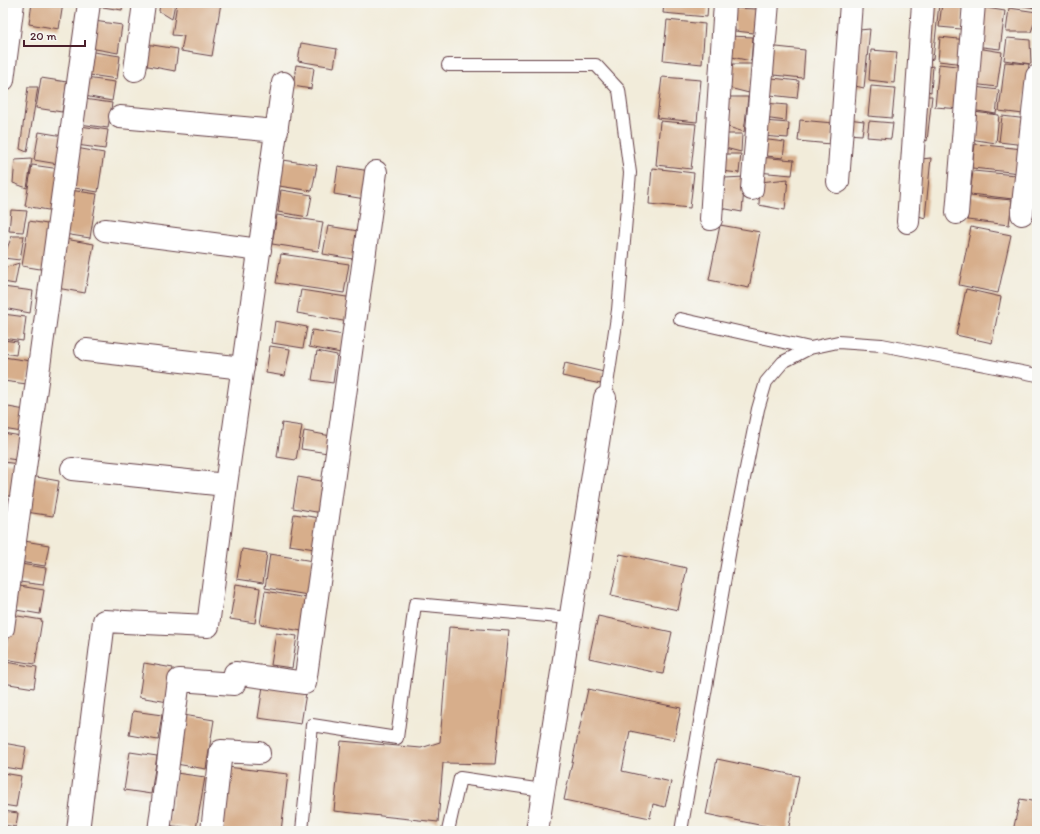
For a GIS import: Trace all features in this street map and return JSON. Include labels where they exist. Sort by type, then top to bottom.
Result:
[{"type":"street","points":[[3,80],[13,3]]},
{"type":"street","points":[[3,628],[89,3]]},
{"type":"street","points":[[135,70],[144,3]]},
{"type":"street","points":[[711,219],[725,3]]},
{"type":"street","points":[[752,189],[768,3]]},
{"type":"street","points":[[838,182],[851,3]]},
{"type":"street","points":[[908,222],[923,3]]},
{"type":"street","points":[[957,213],[974,3]]},
{"type":"street","points":[[1022,214],[1037,76]]},
{"type":"street","points":[[78,831],[104,620],[208,626],[226,485],[283,83]]},
{"type":"street","points":[[120,117],[277,131]]},
{"type":"street","points":[[160,831],[179,680],[234,684],[235,673],[305,683],[376,172]]},
{"type":"street","points":[[105,230],[260,250]]},
{"type":"street","points":[[86,350],[243,368]]},
{"type":"street","points":[[536,831],[605,398]]},
{"type":"street","points":[[72,469],[226,485]]},
{"type":"street","points":[[212,831],[222,751],[259,753]]},
{"type":"lane","points":[[448,65],[596,65],[619,90],[630,173],[618,310],[605,398]]},
{"type":"lane","points":[[680,319],[810,348]]},
{"type":"lane","points":[[681,831],[731,543],[758,409],[766,382],[783,362],[810,348],[838,342],[882,345],[1037,376]]},
{"type":"lane","points":[[302,831],[312,725],[397,738],[414,604],[570,618]]},
{"type":"lane","points":[[448,831],[460,778],[543,790]]},
{"type":"building","points":[[32,3],[63,3],[59,29],[29,24]]},
{"type":"building","points":[[91,3],[123,3],[122,10],[90,5]]},
{"type":"building","points":[[160,3],[175,3],[172,19],[159,11]]},
{"type":"building","points":[[177,3],[221,3],[212,56],[181,51],[184,36],[172,35]]},
{"type":"building","points":[[664,3],[708,3],[707,17],[663,13]]},
{"type":"building","points":[[942,3],[964,3],[961,29],[939,27]]},
{"type":"building","points":[[1010,3],[1036,3],[1035,8]]},
{"type":"building","points":[[939,4],[933,59],[929,60],[931,5]]},
{"type":"building","points":[[980,7],[1005,11],[1000,49],[974,46]]},
{"type":"building","points":[[733,8],[757,9],[754,33],[735,31]]},
{"type":"building","points":[[1009,8],[1037,12],[1031,32],[1006,32]]},
{"type":"building","points":[[667,20],[705,24],[702,64],[663,60]]},
{"type":"building","points":[[94,21],[122,25],[118,53],[90,48]]},
{"type":"building","points":[[870,29],[864,88],[855,86],[859,30]]},
{"type":"building","points":[[729,36],[753,37],[751,61],[727,56]]},
{"type":"building","points":[[940,37],[967,40],[965,64],[938,61]]},
{"type":"building","points":[[1007,38],[1030,40],[1031,64],[1004,60]]},
{"type":"building","points":[[301,43],[337,49],[334,67],[298,61]]},
{"type":"building","points":[[146,44],[178,49],[175,71],[143,65]]},
{"type":"building","points":[[767,46],[805,50],[803,78],[764,74]]},
{"type":"building","points":[[977,48],[1002,52],[997,87],[972,84]]},
{"type":"building","points":[[871,50],[897,52],[894,83],[869,80]]},
{"type":"building","points":[[87,51],[120,56],[117,79],[83,74]]},
{"type":"building","points":[[1005,62],[1029,64],[1023,114],[999,111]]},
{"type":"building","points":[[727,64],[752,64],[749,93],[729,88]]},
{"type":"building","points":[[939,64],[965,67],[961,109],[935,107]]},
{"type":"building","points":[[296,65],[314,68],[311,89],[293,86]]},
{"type":"building","points":[[933,66],[931,92],[923,90],[928,67]]},
{"type":"building","points":[[662,77],[701,80],[697,122],[657,118]]},
{"type":"building","points":[[763,77],[799,81],[797,98],[761,94]]},
{"type":"building","points":[[41,78],[67,82],[62,112],[36,108]]},
{"type":"building","points":[[86,78],[115,82],[112,101],[84,96]]},
{"type":"building","points":[[871,86],[895,88],[892,118],[868,116]]},
{"type":"building","points":[[28,87],[38,87],[27,152],[20,149]]},
{"type":"building","points":[[974,87],[999,90],[996,114],[971,110]]},
{"type":"building","points":[[923,96],[932,96],[927,141],[922,139]]},
{"type":"building","points":[[728,97],[748,97],[744,132],[725,126]]},
{"type":"building","points":[[84,99],[112,103],[108,128],[80,124]]},
{"type":"building","points":[[765,103],[787,105],[786,121],[763,118]]},
{"type":"building","points":[[973,112],[999,115],[996,143],[970,139]]},
{"type":"building","points":[[1002,116],[1028,119],[1025,145],[999,142]]},
{"type":"building","points":[[848,119],[864,121],[862,135],[846,134]]},
{"type":"building","points":[[800,120],[833,123],[831,144],[798,141]]},
{"type":"building","points":[[660,121],[696,124],[691,169],[656,165]]},
{"type":"building","points":[[763,121],[789,123],[788,138],[762,136]]},
{"type":"building","points":[[869,121],[893,123],[891,139],[867,137]]},
{"type":"building","points":[[80,126],[108,130],[105,149],[77,145]]},
{"type":"building","points":[[39,132],[63,136],[58,164],[34,160]]},
{"type":"building","points":[[725,134],[742,134],[741,152],[721,147]]},
{"type":"building","points":[[760,139],[785,142],[783,158],[759,155]]},
{"type":"building","points":[[975,144],[1023,149],[1020,173],[972,168]]},
{"type":"building","points":[[76,148],[104,153],[98,192],[69,187]]},
{"type":"building","points":[[724,154],[741,154],[739,173],[721,171]]},
{"type":"building","points":[[759,157],[794,160],[792,175],[757,172]]},
{"type":"building","points":[[931,158],[925,218],[919,216],[921,159]]},
{"type":"building","points":[[32,159],[27,188],[13,183],[15,160]]},
{"type":"building","points":[[283,160],[317,165],[312,191],[279,186]]},
{"type":"building","points":[[32,165],[60,169],[54,211],[25,206]]},
{"type":"building","points":[[338,166],[370,171],[365,199],[334,194]]},
{"type":"building","points":[[652,168],[694,173],[690,208],[649,204]]},
{"type":"building","points":[[973,171],[1016,175],[1013,199],[970,194]]},
{"type":"building","points":[[745,177],[742,212],[721,208],[725,178]]},
{"type":"building","points":[[788,179],[785,210],[759,205],[760,182]]},
{"type":"building","points":[[70,190],[97,194],[90,238],[64,234]]},
{"type":"building","points":[[281,190],[312,195],[308,217],[278,212]]},
{"type":"building","points":[[970,196],[1012,200],[1009,225],[967,220]]},
{"type":"building","points":[[11,210],[27,211],[23,232],[9,231]]},
{"type":"building","points":[[277,215],[323,222],[318,251],[272,244]]},
{"type":"building","points":[[29,221],[53,225],[46,270],[22,266]]},
{"type":"building","points":[[720,225],[760,232],[749,288],[709,280]]},
{"type":"building","points":[[328,226],[358,231],[353,259],[323,254]]},
{"type":"building","points":[[971,227],[1011,235],[998,293],[959,285]]},
{"type":"building","points":[[12,236],[24,236],[20,260],[3,258]]},
{"type":"building","points":[[65,239],[94,244],[85,293],[57,288]]},
{"type":"building","points":[[281,254],[349,264],[344,293],[276,283]]},
{"type":"building","points":[[19,263],[15,284],[3,282],[3,273],[7,267]]},
{"type":"building","points":[[3,287],[33,291],[30,313],[3,308]]},
{"type":"building","points":[[966,289],[1001,297],[992,343],[956,335]]},
{"type":"building","points":[[301,290],[353,298],[349,322],[297,313]]},
{"type":"building","points":[[3,314],[26,317],[23,341],[3,338]]},
{"type":"building","points":[[275,321],[307,327],[303,348],[272,343]]},
{"type":"building","points":[[312,330],[344,335],[341,353],[309,347]]},
{"type":"building","points":[[3,340],[18,342],[16,355],[3,353]]},
{"type":"building","points":[[270,346],[290,349],[285,376],[266,373]]},
{"type":"building","points":[[317,351],[337,355],[333,383],[312,380]]},
{"type":"building","points":[[3,357],[31,361],[27,384],[3,381]]},
{"type":"building","points":[[565,363],[604,372],[601,384],[562,376]]},
{"type":"building","points":[[3,406],[25,410],[22,432],[3,429]]},
{"type":"building","points":[[282,423],[302,426],[296,460],[277,457]]},
{"type":"building","points":[[304,431],[331,436],[328,453],[301,449]]},
{"type":"building","points":[[3,433],[21,436],[17,460],[3,458]]},
{"type":"building","points":[[3,462],[19,464],[14,497],[3,495]]},
{"type":"building","points":[[31,476],[59,481],[53,516],[26,512]]},
{"type":"building","points":[[298,477],[327,482],[322,513],[293,508]]},
{"type":"building","points":[[3,498],[16,500],[12,523],[3,521]]},
{"type":"building","points":[[294,514],[320,518],[315,549],[289,545]]},
{"type":"building","points":[[24,541],[49,545],[45,566],[20,562]]},
{"type":"building","points":[[242,549],[267,553],[263,583],[237,579]]},
{"type":"building","points":[[270,554],[313,561],[308,595],[265,588]]},
{"type":"building","points":[[620,554],[687,568],[678,610],[611,596]]},
{"type":"building","points":[[14,563],[46,568],[43,585],[12,581]]},
{"type":"building","points":[[236,584],[260,588],[255,623],[230,619]]},
{"type":"building","points":[[13,585],[44,590],[40,614],[10,609]]},
{"type":"building","points":[[265,591],[307,598],[302,631],[260,624]]},
{"type":"building","points":[[12,615],[42,620],[35,664],[5,659]]},
{"type":"building","points":[[598,616],[672,632],[663,674],[589,658]]},
{"type":"building","points":[[449,627],[509,631],[495,764],[443,763],[438,822],[334,811],[341,741],[421,748],[440,742]]},
{"type":"building","points":[[276,633],[297,636],[292,668],[271,665]]},
{"type":"building","points":[[5,662],[37,667],[34,688],[3,683]]},
{"type":"building","points":[[144,663],[173,668],[168,702],[139,697]]},
{"type":"building","points":[[263,686],[306,693],[301,724],[258,718]]},
{"type":"building","points":[[588,689],[681,708],[674,740],[630,731],[622,771],[671,782],[665,807],[653,804],[650,818],[564,800]]},
{"type":"building","points":[[133,711],[162,715],[158,740],[129,735]]},
{"type":"building","points":[[183,715],[214,720],[206,769],[176,764]]},
{"type":"building","points":[[3,743],[26,747],[22,770],[3,767]]},
{"type":"building","points":[[130,752],[157,756],[151,794],[124,790]]},
{"type":"building","points":[[717,759],[799,776],[788,831],[706,814]]},
{"type":"building","points":[[227,767],[288,774],[281,831],[219,831]]},
{"type":"building","points":[[3,773],[21,776],[16,807],[3,805]]},
{"type":"building","points":[[176,773],[205,777],[196,829],[168,825]]},
{"type":"building","points":[[1020,799],[1037,802],[1037,815],[1034,831],[1013,831]]},
{"type":"building","points":[[3,811],[18,813],[16,827],[3,825]]}]
